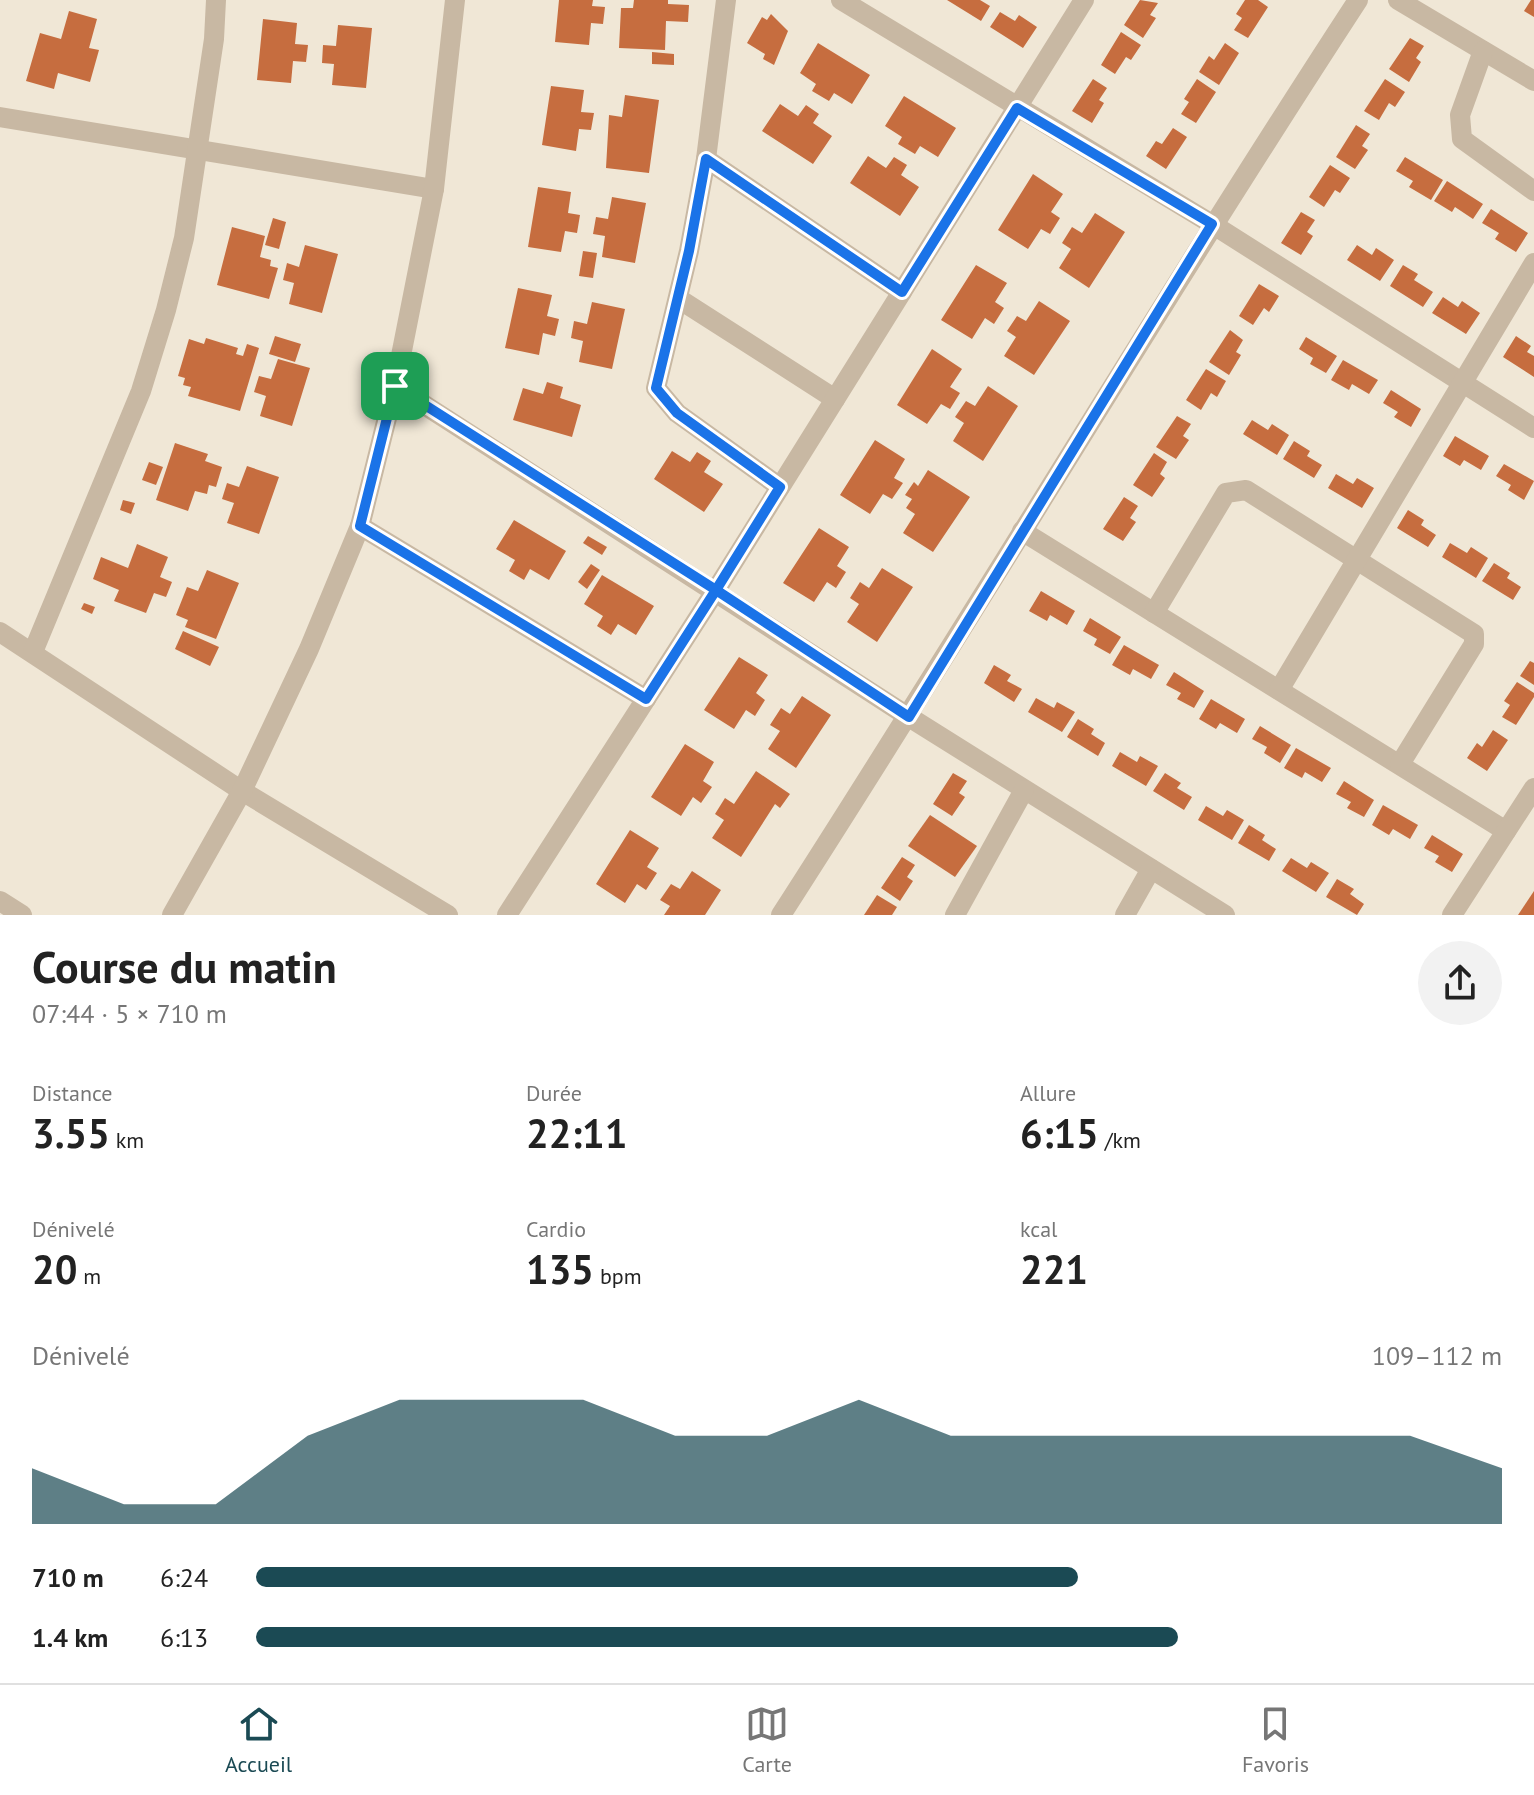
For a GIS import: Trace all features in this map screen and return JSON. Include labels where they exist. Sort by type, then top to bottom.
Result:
[{"type":"street","points":[[33,652],[141,391],[184,238],[214,39],[216,0]]},
{"type":"street","points":[[172,915],[242,791],[309,649],[360,526],[395,386],[434,189],[455,0]]},
{"type":"street","points":[[726,0],[706,159],[679,299],[656,380],[658,394],[677,413],[780,487]]},
{"type":"street","points":[[841,0],[1212,224],[1534,428]]},
{"type":"street","points":[[507,915],[716,590],[1082,0]]},
{"type":"street","points":[[781,915],[909,717],[1212,224],[1358,0]]},
{"type":"street","points":[[1398,0],[1534,81]]},
{"type":"street","points":[[1483,51],[1460,115],[1462,139],[1534,191]]},
{"type":"street","points":[[0,117],[434,189]]},
{"type":"street","points":[[706,159],[902,292]]},
{"type":"street","points":[[1279,690],[1534,263]]},
{"type":"street","points":[[679,299],[835,399]]},
{"type":"street","points":[[395,386],[909,717],[1225,915]]},
{"type":"street","points":[[1154,613],[1231,490],[1246,490],[1470,630],[1475,638],[1400,764]]},
{"type":"street","points":[[360,526],[646,699]]},
{"type":"street","points":[[1022,531],[1506,831]]},
{"type":"street","points":[[0,632],[242,791],[448,915]]},
{"type":"street","points":[[1452,915],[1534,788]]},
{"type":"street","points":[[955,915],[1024,790]]},
{"type":"street","points":[[1125,915],[1151,869]]},
{"type":"street","points":[[0,901],[22,915]]},
{"type":"building","points":[[559,0],[593,0],[592,6],[605,7],[603,24],[591,23],[589,45],[555,42]]},
{"type":"building","points":[[634,0],[668,0],[668,4],[689,5],[688,22],[666,21],[665,50],[619,48],[621,8],[633,8]]},
{"type":"building","points":[[947,0],[980,0],[990,6],[981,21]]},
{"type":"building","points":[[1140,0],[1158,3],[1150,15],[1156,18],[1143,38],[1124,25]]},
{"type":"building","points":[[1245,0],[1258,0],[1268,7],[1248,38],[1234,30],[1242,18],[1236,14]]},
{"type":"building","points":[[1534,0],[1534,17],[1524,11]]},
{"type":"building","points":[[69,11],[97,19],[89,48],[99,50],[90,82],[58,73],[54,89],[26,81],[40,33],[61,39]]},
{"type":"building","points":[[1000,12],[1015,21],[1019,15],[1037,27],[1023,48],[990,27]]},
{"type":"building","points":[[771,14],[788,31],[774,65],[763,59],[765,54],[747,43],[762,17],[767,20]]},
{"type":"building","points":[[263,19],[297,23],[295,44],[308,45],[306,62],[293,61],[291,83],[257,80]]},
{"type":"building","points":[[338,25],[372,28],[366,88],[332,85],[334,64],[322,63],[323,45],[336,46]]},
{"type":"building","points":[[1121,32],[1141,45],[1131,60],[1126,57],[1115,74],[1101,65]]},
{"type":"building","points":[[1410,38],[1424,46],[1416,58],[1421,62],[1409,82],[1389,69]]},
{"type":"building","points":[[818,43],[870,75],[852,104],[834,93],[829,101],[812,91],[816,84],[800,73]]},
{"type":"building","points":[[1225,43],[1239,53],[1219,85],[1199,72],[1209,56],[1214,60]]},
{"type":"building","points":[[652,52],[674,54],[674,65],[652,64]]},
{"type":"building","points":[[1093,79],[1107,88],[1099,100],[1104,103],[1092,123],[1072,111]]},
{"type":"building","points":[[1197,79],[1216,92],[1196,123],[1181,114],[1189,102],[1184,99]]},
{"type":"building","points":[[1385,79],[1405,92],[1395,107],[1389,103],[1379,120],[1364,111]]},
{"type":"building","points":[[551,86],[584,90],[581,112],[594,113],[591,130],[579,129],[576,151],[542,145]]},
{"type":"building","points":[[625,95],[659,100],[649,173],[606,168],[609,115],[622,117]]},
{"type":"building","points":[[904,96],[956,128],[938,157],[920,146],[915,154],[898,144],[902,137],[885,126]]},
{"type":"building","points":[[780,104],[798,116],[806,105],[819,114],[813,123],[832,136],[813,164],[762,131]]},
{"type":"building","points":[[1356,125],[1370,134],[1362,146],[1368,150],[1355,169],[1336,157]]},
{"type":"building","points":[[1173,128],[1187,137],[1166,169],[1146,156],[1156,141],[1162,144]]},
{"type":"building","points":[[868,156],[886,168],[894,157],[907,165],[901,175],[919,187],[900,216],[850,183]]},
{"type":"building","points":[[1405,157],[1443,180],[1431,200],[1409,187],[1413,181],[1396,171]]},
{"type":"building","points":[[1330,165],[1350,178],[1340,193],[1335,190],[1324,207],[1309,197]]},
{"type":"building","points":[[1033,174],[1063,194],[1051,212],[1060,218],[1050,234],[1041,229],[1028,249],[998,230]]},
{"type":"building","points":[[1447,181],[1483,204],[1473,219],[1455,207],[1452,212],[1434,201]]},
{"type":"building","points":[[538,187],[571,192],[568,213],[580,215],[577,233],[565,231],[561,252],[528,247]]},
{"type":"building","points":[[612,197],[646,203],[635,263],[602,257],[605,236],[593,234],[596,217],[608,219]]},
{"type":"building","points":[[1491,209],[1528,233],[1516,252],[1495,239],[1499,233],[1482,223]]},
{"type":"building","points":[[1301,212],[1315,220],[1307,232],[1313,236],[1301,255],[1281,243]]},
{"type":"building","points":[[1095,213],[1125,232],[1089,288],[1059,268],[1071,249],[1062,243],[1072,227],[1082,233]]},
{"type":"building","points":[[273,218],[286,222],[279,249],[265,245]]},
{"type":"building","points":[[232,227],[265,236],[260,257],[271,260],[270,266],[278,268],[269,299],[217,285]]},
{"type":"building","points":[[305,245],[338,254],[322,313],[289,304],[294,283],[283,280],[287,263],[299,267]]},
{"type":"building","points":[[1357,245],[1372,255],[1376,248],[1394,260],[1380,281],[1347,260]]},
{"type":"building","points":[[583,251],[597,253],[593,278],[579,276]]},
{"type":"building","points":[[976,265],[1007,283],[995,302],[1004,308],[994,324],[985,318],[972,339],[941,320]]},
{"type":"building","points":[[1403,265],[1418,274],[1414,280],[1433,292],[1423,307],[1390,286]]},
{"type":"building","points":[[1259,284],[1279,296],[1269,312],[1264,308],[1253,325],[1239,316]]},
{"type":"building","points":[[518,288],[552,295],[547,316],[559,319],[555,336],[543,333],[539,355],[505,348]]},
{"type":"building","points":[[1443,297],[1458,307],[1462,301],[1480,313],[1466,334],[1432,313]]},
{"type":"building","points":[[1039,301],[1070,321],[1034,375],[1004,356],[1016,337],[1007,331],[1017,316],[1026,321]]},
{"type":"building","points":[[592,302],[625,309],[612,369],[579,362],[583,341],[571,338],[574,321],[587,324]]},
{"type":"building","points":[[1230,330],[1243,340],[1236,352],[1241,355],[1229,375],[1209,362]]},
{"type":"building","points":[[275,336],[301,344],[295,362],[269,354]]},
{"type":"building","points":[[1516,336],[1531,346],[1527,352],[1534,356],[1534,377],[1503,357]]},
{"type":"building","points":[[1306,337],[1337,356],[1326,373],[1310,364],[1313,358],[1299,349]]},
{"type":"building","points":[[206,338],[238,348],[236,354],[243,356],[247,344],[259,348],[240,411],[188,396],[191,387],[183,385],[185,378],[178,376],[189,339],[204,344]]},
{"type":"building","points":[[932,349],[962,369],[950,387],[960,393],[950,409],[941,404],[927,424],[897,405]]},
{"type":"building","points":[[278,359],[310,368],[292,426],[260,416],[266,396],[254,392],[259,376],[271,379]]},
{"type":"building","points":[[1343,360],[1378,380],[1369,394],[1352,384],[1349,390],[1331,380]]},
{"type":"building","points":[[1206,369],[1226,381],[1217,397],[1211,393],[1201,410],[1186,400]]},
{"type":"building","points":[[547,382],[563,387],[560,398],[581,405],[572,437],[513,420],[523,388],[543,394]]},
{"type":"building","points":[[988,386],[1018,406],[983,461],[953,441],[964,423],[955,417],[966,401],[975,406]]},
{"type":"building","points":[[1391,390],[1421,409],[1411,427],[1394,417],[1398,412],[1383,403]]},
{"type":"building","points":[[1177,416],[1191,424],[1183,436],[1189,440],[1176,459],[1156,447]]},
{"type":"building","points":[[1252,420],[1268,430],[1272,424],[1289,435],[1277,455],[1243,434]]},
{"type":"building","points":[[1455,436],[1489,456],[1481,470],[1464,460],[1460,466],[1443,456]]},
{"type":"building","points":[[875,440],[905,459],[894,478],[903,483],[892,499],[883,494],[870,514],[840,495]]},
{"type":"building","points":[[1294,441],[1310,451],[1307,456],[1322,465],[1314,478],[1283,459]]},
{"type":"building","points":[[175,443],[208,454],[205,461],[222,467],[216,487],[209,485],[207,494],[195,491],[188,511],[156,500]]},
{"type":"building","points":[[672,451],[690,462],[697,452],[711,461],[704,472],[723,484],[704,512],[654,479]]},
{"type":"building","points":[[1154,453],[1167,462],[1160,474],[1165,478],[1152,497],[1133,485]]},
{"type":"building","points":[[149,462],[163,467],[156,485],[142,480]]},
{"type":"building","points":[[1504,464],[1534,481],[1524,500],[1508,490],[1511,485],[1496,476]]},
{"type":"building","points":[[247,466],[279,477],[259,534],[227,523],[234,503],[222,499],[227,483],[239,487]]},
{"type":"building","points":[[928,470],[970,497],[933,552],[903,533],[915,514],[906,508],[912,499],[905,495],[914,482],[918,486]]},
{"type":"building","points":[[1336,474],[1353,484],[1357,478],[1374,488],[1362,508],[1328,488]]},
{"type":"building","points":[[1124,497],[1138,506],[1130,518],[1136,522],[1123,541],[1103,529]]},
{"type":"building","points":[[123,500],[135,503],[131,514],[120,510]]},
{"type":"building","points":[[1408,510],[1424,520],[1421,525],[1436,535],[1428,547],[1397,528]]},
{"type":"building","points":[[514,520],[566,551],[549,580],[530,569],[524,580],[509,571],[515,560],[496,549]]},
{"type":"building","points":[[819,528],[849,547],[837,566],[846,572],[836,588],[827,582],[814,602],[783,583]]},
{"type":"building","points":[[588,536],[607,547],[602,555],[583,543]]},
{"type":"building","points":[[1450,543],[1467,553],[1471,547],[1488,558],[1476,578],[1442,557]]},
{"type":"building","points":[[137,544],[168,557],[160,577],[172,582],[166,597],[154,593],[146,613],[114,601],[119,590],[93,579],[101,557],[128,568]]},
{"type":"building","points":[[1494,563],[1510,573],[1507,578],[1521,587],[1513,600],[1482,581]]},
{"type":"building","points":[[591,564],[600,570],[587,589],[578,582]]},
{"type":"building","points":[[882,568],[913,587],[877,642],[847,622],[859,604],[850,598],[860,582],[869,588]]},
{"type":"building","points":[[207,570],[239,583],[216,639],[185,627],[188,620],[176,615],[187,587],[198,591]]},
{"type":"building","points":[[602,575],[654,606],[636,635],[618,624],[611,635],[597,626],[603,616],[584,604]]},
{"type":"building","points":[[1041,591],[1075,611],[1067,625],[1050,615],[1047,621],[1029,611]]},
{"type":"building","points":[[84,603],[95,607],[92,614],[81,609]]},
{"type":"building","points":[[1090,618],[1121,637],[1110,654],[1094,645],[1097,639],[1083,631]]},
{"type":"building","points":[[183,631],[219,647],[210,666],[175,649]]},
{"type":"building","points":[[1124,645],[1159,665],[1151,679],[1133,669],[1130,675],[1112,665]]},
{"type":"building","points":[[739,657],[768,675],[756,693],[765,700],[755,716],[746,710],[734,729],[704,710]]},
{"type":"building","points":[[1530,661],[1534,663],[1534,685],[1520,676]]},
{"type":"building","points":[[994,665],[1011,675],[1007,681],[1022,689],[1014,702],[984,683]]},
{"type":"building","points":[[1174,672],[1204,691],[1194,708],[1177,699],[1181,693],[1166,685]]},
{"type":"building","points":[[1517,682],[1534,693],[1534,697],[1516,725],[1502,717],[1510,705],[1504,701]]},
{"type":"building","points":[[802,696],[831,715],[796,768],[768,749],[780,731],[770,725],[781,708],[790,714]]},
{"type":"building","points":[[1036,698],[1054,708],[1057,702],[1075,712],[1062,732],[1028,712]]},
{"type":"building","points":[[1211,699],[1245,719],[1237,733],[1220,723],[1216,729],[1199,719]]},
{"type":"building","points":[[1078,719],[1094,729],[1091,734],[1105,743],[1098,756],[1067,737]]},
{"type":"building","points":[[1260,726],[1291,745],[1280,763],[1264,753],[1267,747],[1252,739]]},
{"type":"building","points":[[1493,730],[1508,740],[1487,771],[1467,758],[1477,743],[1482,747]]},
{"type":"building","points":[[685,744],[714,762],[703,781],[712,787],[701,803],[693,797],[681,816],[651,797]]},
{"type":"building","points":[[1296,748],[1331,768],[1322,782],[1305,772],[1302,778],[1284,768]]},
{"type":"building","points":[[1120,752],[1137,762],[1140,756],[1158,766],[1146,786],[1112,766]]},
{"type":"building","points":[[756,771],[790,794],[780,808],[775,804],[741,857],[712,838],[724,820],[715,814],[725,798],[734,804]]},
{"type":"building","points":[[953,773],[967,781],[959,793],[965,797],[952,816],[933,804]]},
{"type":"building","points":[[1165,773],[1181,783],[1177,788],[1192,797],[1184,810],[1153,791]]},
{"type":"building","points":[[1344,781],[1374,800],[1364,817],[1347,808],[1351,802],[1336,794]]},
{"type":"building","points":[[1383,805],[1418,825],[1410,839],[1393,829],[1389,835],[1372,825]]},
{"type":"building","points":[[1206,806],[1223,816],[1227,810],[1244,820],[1232,840],[1198,820]]},
{"type":"building","points":[[930,815],[977,846],[955,877],[908,846]]},
{"type":"building","points":[[1249,825],[1265,835],[1262,840],[1276,849],[1269,861],[1238,843]]},
{"type":"building","points":[[630,830],[659,848],[647,867],[657,873],[646,890],[637,884],[625,903],[596,884]]},
{"type":"building","points":[[1432,835],[1463,854],[1452,872],[1435,862],[1439,856],[1424,848]]},
{"type":"building","points":[[902,857],[915,865],[907,877],[913,881],[900,901],[881,888]]},
{"type":"building","points":[[1291,858],[1307,868],[1311,862],[1329,873],[1316,892],[1282,871]]},
{"type":"building","points":[[692,871],[721,890],[705,915],[664,915],[670,906],[660,900],[671,884],[680,889]]},
{"type":"building","points":[[1337,879],[1354,889],[1350,894],[1364,904],[1357,915],[1326,897]]},
{"type":"building","points":[[1534,891],[1534,915],[1518,915]]},
{"type":"building","points":[[877,895],[897,907],[892,915],[864,915]]},
{"type":"route","points":[[395,386],[360,526],[646,699],[716,590],[909,717],[1212,224],[1017,108],[902,292],[706,159],[679,299],[656,388],[665,403],[677,413],[780,487],[716,590],[395,386]]}]
